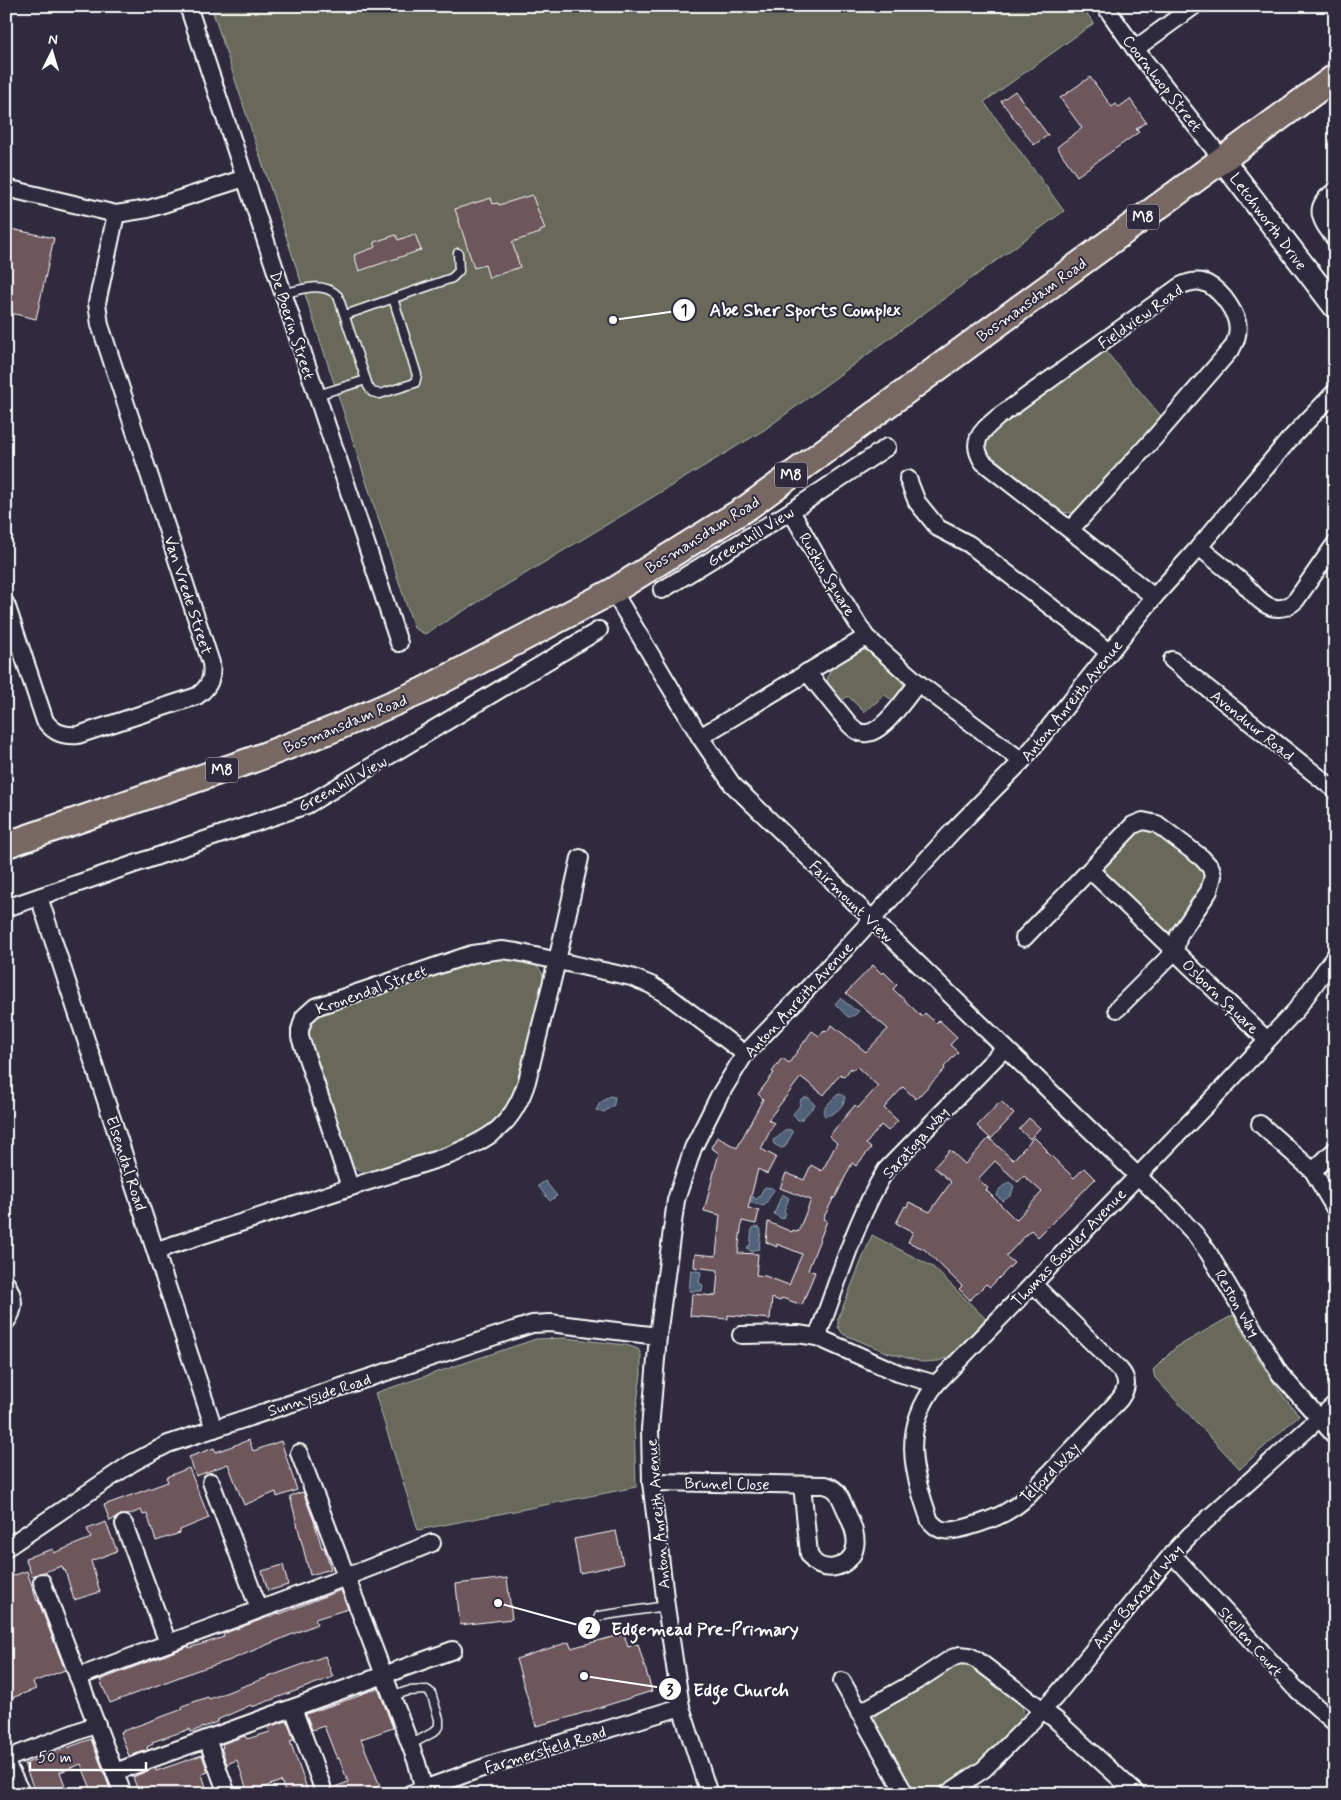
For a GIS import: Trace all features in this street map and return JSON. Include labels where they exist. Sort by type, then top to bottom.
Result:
[{"type":"main road","name":"Bosmansdam Road","points":[[11,843],[252,760],[331,730],[422,691],[612,591],[748,507],[1335,77]]},
{"type":"street","name":"De Boerin Street","points":[[188,6],[399,643]]},
{"type":"street","name":"Coornhoop Street","points":[[1105,6],[1222,159]]},
{"type":"street","points":[[1136,49],[1194,6]]},
{"type":"street","name":"Letchworth Drive","points":[[1222,159],[1335,307]]},
{"type":"street","points":[[6,188],[116,214],[148,209],[245,178]]},
{"type":"street","points":[[1335,191],[1324,199],[1320,214],[1324,225],[1335,239]]},
{"type":"street","name":"Van Vrede Street","points":[[6,604],[45,721],[58,734],[78,735],[197,696],[204,691],[212,678],[211,663],[100,325],[97,303],[116,214]]},
{"type":"street","name":"Fieldview Road","points":[[1070,530],[1155,437],[1232,348],[1239,328],[1231,308],[1215,287],[1209,284],[1194,282],[1180,286],[998,417],[979,436],[977,449],[983,462],[1154,598]]},
{"type":"street","name":"Anton Anreith Avenue","points":[[709,1794],[681,1707],[666,1606],[651,1482],[650,1429],[658,1336],[676,1200],[693,1148],[719,1096],[745,1054],[1022,761],[1154,598],[1288,441],[1335,392]]},
{"type":"street","name":"Greenhill View","points":[[662,590],[791,511],[887,447]]},
{"type":"street","points":[[908,479],[917,502],[938,528],[969,544],[1109,653]]},
{"type":"street","name":"Ruskin Square","points":[[791,511],[866,637],[918,683],[1022,761]]},
{"type":"street","points":[[1199,547],[1264,604],[1282,609],[1296,600],[1335,544]]},
{"type":"street","name":"Fairmount View","points":[[612,591],[700,737],[732,784],[1137,1176]]},
{"type":"street","name":"Greenhill View","points":[[6,908],[307,805],[599,630]]},
{"type":"street","points":[[700,737],[866,637]]},
{"type":"street","name":"Avonduur Road","points":[[1172,660],[1335,790]]},
{"type":"street","points":[[806,672],[849,724],[855,730],[866,733],[877,729],[885,723],[918,683]]},
{"type":"street","name":"Osborn Square","points":[[1024,938],[1133,825],[1143,821],[1157,824],[1202,858],[1213,872],[1209,891],[1179,935],[1175,951],[1117,1009]]},
{"type":"street","points":[[156,1253],[166,1247],[450,1155],[474,1145],[499,1128],[511,1116],[521,1100],[527,1081],[580,858]]},
{"type":"street","name":"Osborn Square","points":[[1090,870],[1267,1040]]},
{"type":"street","name":"Elsendal Road","points":[[40,897],[214,1428]]},
{"type":"street","name":"Kronendal Street","points":[[350,1187],[300,1037],[301,1023],[307,1013],[315,1007],[479,953],[502,950],[630,977],[651,985],[670,997],[745,1054]]},
{"type":"street","name":"Thomas Bowler Avenue","points":[[936,1384],[1296,1010],[1335,956]]},
{"type":"street","name":"Saratoga Way","points":[[817,1337],[861,1216],[886,1170],[1005,1048]]},
{"type":"street","points":[[1260,1124],[1313,1171],[1335,1209]]},
{"type":"street","points":[[1313,1171],[1335,1150]]},
{"type":"street","name":"Reston Way","points":[[1137,1176],[1195,1234],[1208,1252],[1280,1374],[1335,1436]]},
{"type":"street","points":[[6,1284],[14,1298],[9,1318]]},
{"type":"street","name":"Telford Way","points":[[936,1384],[923,1404],[916,1421],[913,1438],[913,1460],[930,1521],[941,1530],[956,1530],[1012,1509],[1027,1497],[1120,1399],[1126,1388],[1124,1375],[1120,1370],[1033,1284]]},
{"type":"street","name":"Sunnyside Road","points":[[6,1548],[142,1457],[168,1444],[532,1324],[550,1323],[658,1336]]},
{"type":"street","points":[[741,1335],[798,1334],[817,1337],[898,1373],[936,1384]]},
{"type":"street","name":"Anne Barnard Way","points":[[947,1794],[984,1768],[1042,1710],[1190,1535],[1335,1404]]},
{"type":"street","points":[[299,1453],[410,1745],[419,1792]]},
{"type":"street","points":[[211,1482],[259,1609]]},
{"type":"street","name":"Brunel Close","points":[[651,1482],[824,1485],[837,1491],[856,1542],[851,1558],[843,1564],[836,1567],[822,1567],[812,1560],[809,1554],[802,1485]]},
{"type":"street","points":[[124,1524],[168,1643]]},
{"type":"street","points":[[78,1677],[346,1578],[432,1543]]},
{"type":"street","name":"Stellen Court","points":[[1172,1554],[1294,1687],[1335,1723]]},
{"type":"street","points":[[42,1582],[123,1794]]},
{"type":"street","points":[[115,1772],[453,1650]]},
{"type":"street","points":[[859,1713],[920,1679],[952,1658],[969,1656],[977,1660],[1056,1720],[1137,1794]]},
{"type":"street","points":[[842,1681],[905,1794]]},
{"type":"street","name":"Farmersfield Road","points":[[419,1792],[496,1763],[681,1707]]},
{"type":"street","points":[[294,1708],[322,1786]]},
{"type":"street","points":[[6,1759],[97,1724]]},
{"type":"street","points":[[207,1739],[227,1794]]},
{"type":"street","points":[[6,1763],[22,1794]]},
{"type":"lane","points":[[345,315],[455,276],[459,271],[458,253]]},
{"type":"lane","points":[[283,294],[305,289],[326,288],[338,296],[366,380],[372,392],[380,394],[415,383],[417,380],[393,298]]},
{"type":"lane","points":[[317,395],[366,380]]},
{"type":"lane","points":[[599,1616],[666,1606]]},
{"type":"lane","points":[[392,1696],[417,1690],[427,1690],[431,1693],[439,1719],[439,1727],[410,1745]]},
{"type":"green space","points":[[211,6],[1081,6],[1094,23],[984,102],[1064,211],[764,430],[425,634],[414,628]]},
{"type":"green space","points":[[1102,347],[1162,417],[1078,509],[1071,513],[1060,512],[991,460],[985,449],[988,439],[1011,414]]},
{"type":"green space","points":[[865,650],[887,664],[898,675],[903,685],[903,690],[894,702],[885,695],[864,712],[848,696],[839,703],[828,685],[828,675],[843,660],[859,651]]},
{"type":"green space","points":[[1150,828],[1204,868],[1207,881],[1172,932],[1163,932],[1105,874],[1105,865],[1136,832]]},
{"type":"green space","points":[[491,957],[516,958],[531,962],[538,967],[544,981],[518,1089],[511,1101],[496,1121],[471,1138],[437,1152],[369,1173],[359,1171],[351,1163],[308,1034],[309,1022],[318,1014]]},
{"type":"green space","points":[[1335,1159],[1335,1198],[1326,1182],[1325,1174]]},
{"type":"green space","points":[[872,1235],[933,1267],[987,1320],[958,1352],[939,1361],[922,1362],[886,1352],[843,1334],[838,1327],[838,1319]]},
{"type":"green space","points":[[1233,1315],[1272,1379],[1299,1415],[1240,1469],[1155,1378],[1153,1370],[1175,1348]]},
{"type":"green space","points":[[565,1338],[626,1345],[638,1349],[641,1354],[641,1374],[634,1424],[636,1487],[418,1530],[375,1393],[536,1339]]},
{"type":"green space","points":[[963,1664],[973,1667],[1019,1703],[1024,1716],[1022,1721],[981,1761],[936,1794],[913,1794],[874,1726],[875,1717],[880,1711],[953,1665]]},
{"type":"water","points":[[840,998],[859,1011],[855,1015],[848,1017],[835,1004]]},
{"type":"water","points":[[840,1094],[845,1097],[841,1107],[832,1114],[825,1116],[823,1112],[826,1106]]},
{"type":"water","points":[[610,1096],[615,1097],[614,1105],[604,1112],[596,1110],[600,1103]]},
{"type":"water","points":[[808,1097],[815,1105],[801,1120],[798,1120],[793,1114],[799,1107],[801,1099]]},
{"type":"water","points":[[789,1129],[792,1131],[792,1134],[785,1147],[781,1148],[774,1144],[773,1140]]},
{"type":"water","points":[[545,1181],[557,1196],[550,1201],[538,1186]]},
{"type":"water","points":[[1009,1182],[1014,1186],[1011,1195],[1003,1201],[997,1196],[1001,1188]]},
{"type":"water","points":[[766,1187],[774,1190],[764,1206],[751,1203],[753,1196],[757,1200]]},
{"type":"water","points":[[782,1194],[789,1198],[784,1211],[786,1213],[782,1219],[774,1214]]},
{"type":"water","points":[[754,1227],[761,1230],[759,1249],[752,1252],[747,1248],[750,1246],[752,1229]]},
{"type":"water","points":[[691,1270],[701,1272],[699,1283],[703,1285],[702,1291],[689,1291]]},
{"type":"building","points":[[1090,77],[1112,107],[1116,104],[1119,107],[1130,99],[1146,122],[1136,129],[1139,132],[1077,176],[1057,147],[1082,128],[1060,98]]},
{"type":"building","points":[[1015,91],[1048,135],[1034,145],[1001,101]]},
{"type":"building","points":[[532,195],[545,229],[540,231],[540,233],[512,242],[520,267],[489,278],[485,265],[474,268],[455,209],[491,198],[493,204],[498,203],[499,205]]},
{"type":"building","points":[[6,228],[54,238],[36,319],[6,312]]},
{"type":"building","points":[[415,234],[421,250],[359,271],[354,255],[376,247],[374,242],[396,235],[398,240]]},
{"type":"building","points":[[873,965],[882,974],[884,972],[897,985],[893,989],[922,1017],[925,1013],[936,1023],[939,1020],[957,1037],[950,1045],[958,1052],[944,1067],[945,1069],[916,1099],[903,1087],[884,1108],[898,1121],[888,1131],[881,1125],[866,1144],[871,1148],[856,1166],[852,1163],[834,1197],[823,1219],[827,1221],[808,1270],[815,1272],[802,1305],[782,1298],[780,1301],[772,1298],[770,1319],[728,1315],[728,1319],[690,1316],[692,1294],[716,1296],[718,1270],[694,1267],[695,1254],[716,1256],[720,1215],[704,1211],[719,1153],[711,1148],[717,1137],[737,1148],[763,1099],[758,1094],[774,1073],[772,1072],[782,1058],[789,1063],[812,1031],[819,1036],[832,1025],[866,1052],[888,1029],[846,993]],"holes":[[[856,1066],[878,1086],[858,1108],[855,1105],[829,1136],[837,1143],[822,1171],[811,1165],[804,1180],[786,1173],[780,1188],[811,1200],[798,1232],[793,1230],[792,1232],[768,1222],[766,1242],[777,1247],[777,1244],[802,1254],[789,1285],[765,1276],[756,1275],[758,1254],[738,1253],[742,1221],[756,1224],[759,1211],[748,1208],[758,1169],[767,1174],[776,1157],[761,1149],[774,1123],[768,1120],[801,1077],[824,1095],[840,1074],[844,1077],[851,1068],[852,1070]]]},
{"type":"building","points":[[1001,1101],[1014,1114],[991,1139],[977,1126]]},
{"type":"building","points":[[1029,1118],[1040,1128],[1030,1139],[1019,1129]]},
{"type":"building","points":[[1034,1137],[1074,1178],[1084,1168],[1095,1179],[1038,1237],[1031,1230],[1006,1256],[1014,1263],[990,1287],[986,1284],[970,1300],[959,1289],[962,1286],[924,1249],[908,1242],[913,1232],[896,1223],[909,1202],[930,1212],[951,1182],[934,1167],[950,1150],[965,1164],[989,1138],[1013,1160]],"holes":[[[995,1161],[1018,1182],[1024,1176],[1042,1192],[1016,1220],[986,1190],[988,1188],[978,1179]]]},
{"type":"building","points":[[249,1440],[253,1451],[281,1441],[297,1490],[277,1497],[276,1492],[244,1505],[228,1464],[196,1476],[189,1457],[214,1448],[216,1452]]},
{"type":"building","points":[[189,1468],[209,1518],[180,1530],[180,1533],[156,1541],[147,1514],[143,1515],[141,1510],[128,1515],[121,1515],[110,1521],[104,1505],[168,1482],[166,1477]]},
{"type":"building","points":[[303,1492],[331,1569],[310,1575],[290,1496]]},
{"type":"building","points":[[106,1522],[117,1551],[91,1561],[100,1592],[74,1600],[62,1566],[32,1576],[25,1558],[53,1549],[54,1553],[91,1538],[87,1529]]},
{"type":"building","points":[[616,1531],[623,1564],[580,1573],[574,1539]]},
{"type":"building","points":[[283,1565],[288,1585],[268,1591],[262,1571]]},
{"type":"building","points":[[27,1571],[65,1670],[33,1682],[36,1689],[6,1700],[6,1578]]},
{"type":"building","points":[[507,1578],[512,1619],[460,1625],[456,1584]]},
{"type":"building","points":[[341,1590],[348,1609],[315,1619],[317,1624],[228,1661],[198,1670],[110,1703],[100,1680],[189,1646],[189,1648],[224,1637],[223,1634]]},
{"type":"building","points":[[624,1634],[628,1647],[638,1644],[652,1691],[536,1726],[516,1659],[569,1642],[571,1648]]},
{"type":"building","points":[[325,1656],[333,1677],[252,1707],[251,1705],[217,1720],[217,1722],[191,1732],[190,1729],[152,1742],[153,1744],[147,1747],[148,1750],[129,1756],[120,1732],[183,1709],[182,1706],[208,1697],[209,1699]]},
{"type":"building","points":[[378,1688],[393,1728],[361,1739],[380,1786],[358,1794],[328,1794],[332,1788],[348,1782],[324,1726],[312,1730],[306,1714]]},
{"type":"building","points":[[287,1721],[294,1740],[290,1741],[309,1794],[286,1794],[281,1781],[248,1793],[237,1760],[227,1764],[221,1748],[223,1748],[222,1744],[245,1736],[247,1739],[270,1732],[268,1727]]},
{"type":"building","points":[[91,1739],[112,1794],[93,1794],[81,1764],[60,1772],[68,1794],[36,1794],[24,1764]]},
{"type":"building","points":[[202,1755],[208,1772],[202,1774],[208,1794],[139,1794],[133,1777],[155,1768],[156,1771]]},
{"type":"place","name":"Abe Sher Sports Complex","points":[[613,320]]},
{"type":"place","name":"Edgemead Pre-Primary","points":[[498,1603]]},
{"type":"place","name":"Edge Church","points":[[584,1676]]}]
